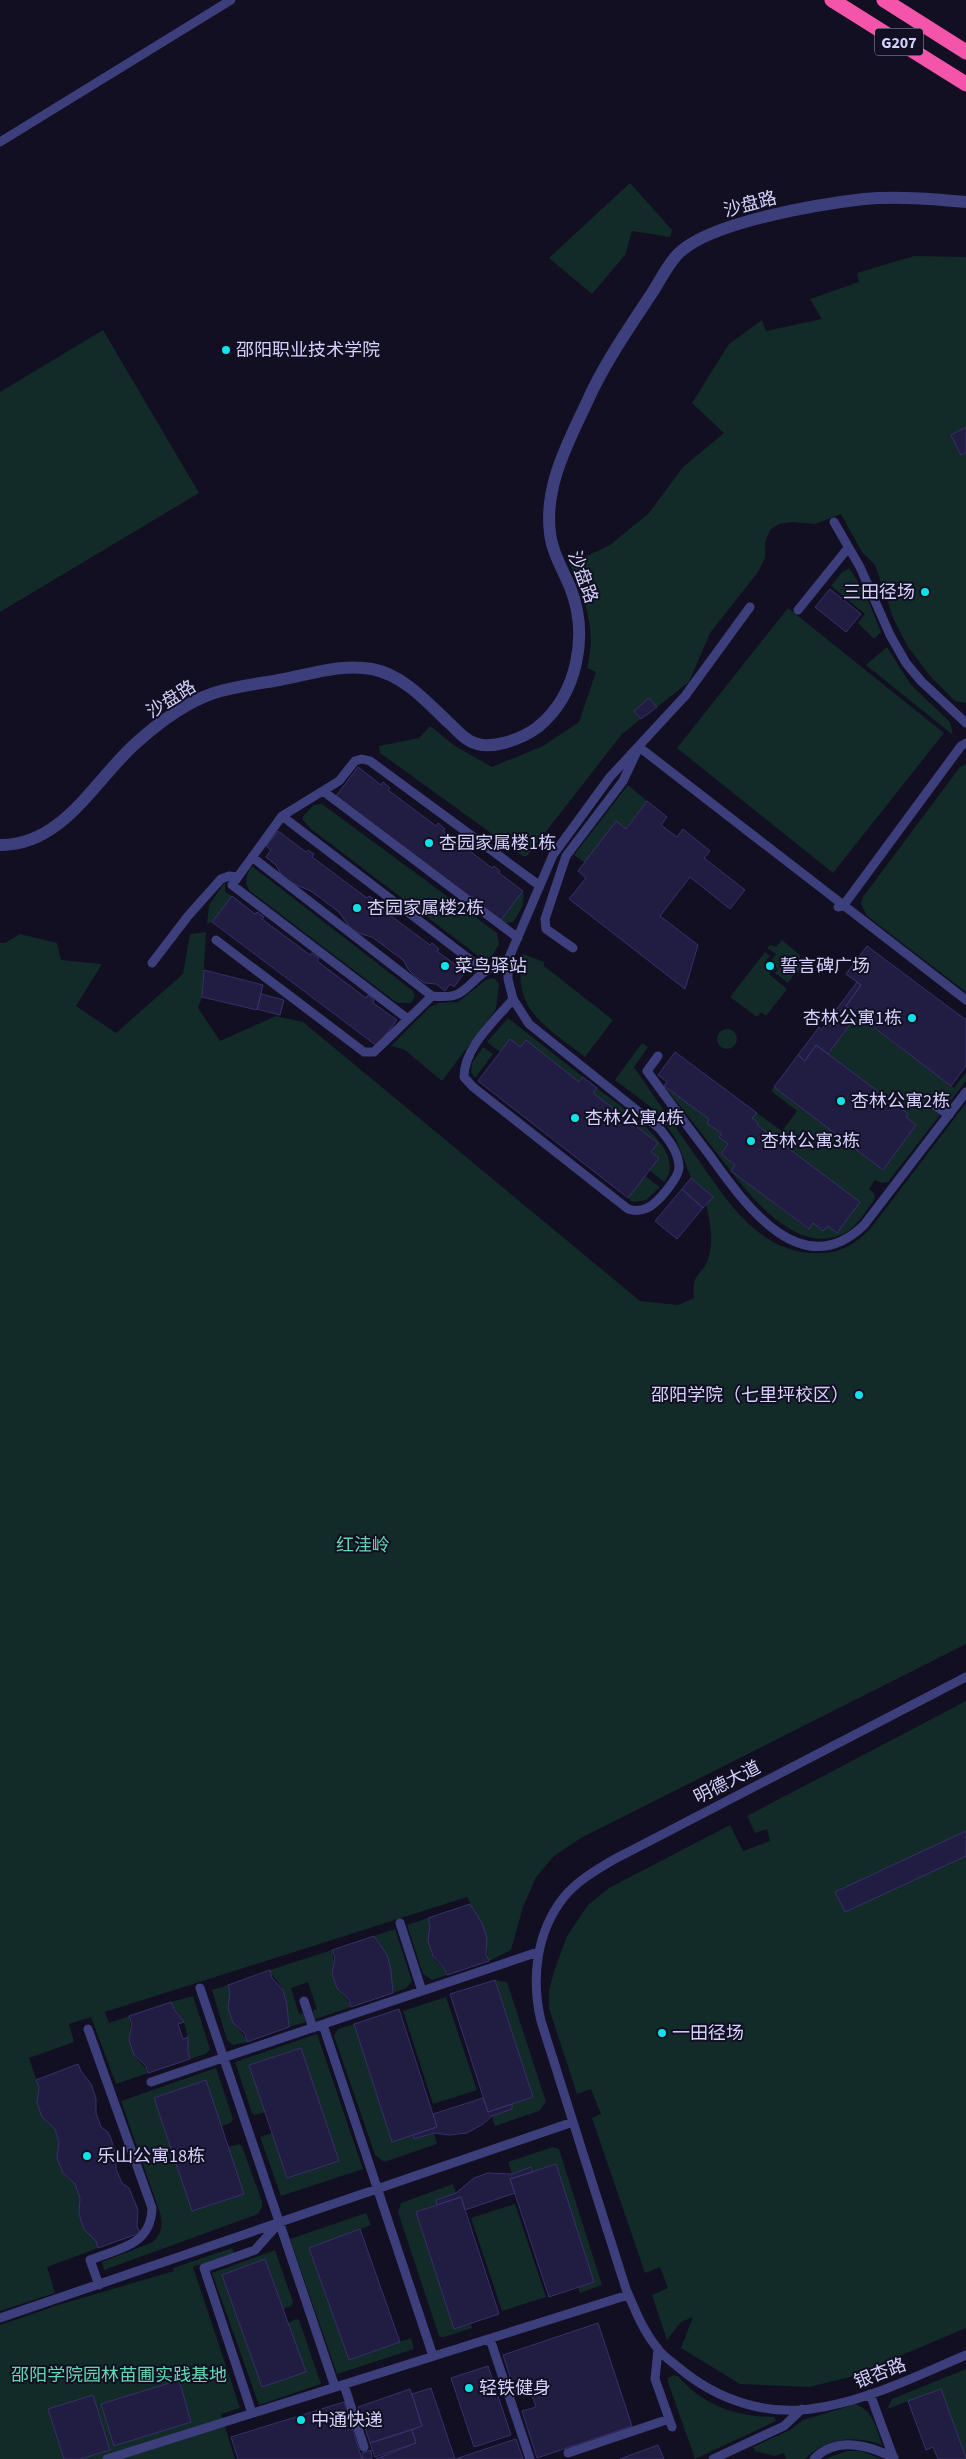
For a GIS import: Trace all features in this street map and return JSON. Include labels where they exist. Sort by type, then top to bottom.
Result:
[{"type":"highway","name":"G207","points":[[832,0],[966,84]]},
{"type":"highway","name":"G207","points":[[884,0],[966,52]]},
{"type":"street","name":"沙盘路","points":[[0,845],[28,840],[59,824],[143,738],[194,702],[214,693],[239,687],[344,668],[368,668],[396,677],[425,700],[469,741],[482,746],[517,738],[536,728],[550,714],[565,693],[575,670],[580,646],[580,623],[572,591],[559,562],[550,534],[551,499],[559,461],[599,374],[678,253],[701,237],[780,214],[866,199],[966,202]]},
{"type":"lane","points":[[0,142],[231,0]]},
{"type":"lane","points":[[834,522],[873,595],[894,643],[906,663],[920,681],[966,723]]},
{"type":"lane","points":[[798,610],[848,548]]},
{"type":"lane","points":[[513,999],[469,1053],[464,1066],[464,1077],[473,1087],[628,1209],[645,1210],[654,1204],[677,1176],[680,1168],[670,1142],[659,1128],[535,1029],[520,1012],[513,999],[508,979],[508,960],[553,855],[610,777],[685,696],[750,608]]},
{"type":"lane","points":[[839,907],[961,746],[966,742]]},
{"type":"lane","points":[[638,747],[839,907],[966,1000]]},
{"type":"lane","points":[[574,948],[546,929],[545,919],[566,856],[623,781],[638,747]]},
{"type":"lane","points":[[408,1020],[232,884],[282,816],[338,781],[356,761],[362,759],[370,761],[540,886]]},
{"type":"lane","points":[[323,791],[518,938]]},
{"type":"lane","points":[[282,816],[485,971]]},
{"type":"lane","points":[[252,857],[432,996],[449,998],[460,994],[485,971],[508,960]]},
{"type":"lane","points":[[152,963],[188,916],[221,879],[229,876],[237,877]]},
{"type":"lane","points":[[216,940],[364,1052],[374,1052],[432,996]]},
{"type":"lane","points":[[658,1056],[646,1071],[745,1204],[775,1232],[792,1240],[809,1244],[835,1244],[853,1236],[864,1225],[966,1092]]},
{"type":"lane","points":[[932,1104],[949,1115]]},
{"type":"lane","name":"明德大道","points":[[628,2295],[536,2001],[535,1978],[538,1952],[547,1924],[560,1904],[586,1876],[613,1860],[966,1677]]},
{"type":"lane","points":[[400,1923],[422,1991]]},
{"type":"lane","points":[[151,2082],[538,1952]]},
{"type":"lane","points":[[200,1988],[279,2223],[339,2386],[364,2447]]},
{"type":"lane","points":[[304,2001],[313,2028]]},
{"type":"lane","points":[[323,2025],[434,2356]]},
{"type":"lane","points":[[88,2029],[152,2208],[152,2222],[146,2234],[137,2241],[90,2260],[99,2285]]},
{"type":"lane","points":[[0,2318],[573,2122]]},
{"type":"lane","points":[[252,2413],[204,2268],[255,2250],[279,2223]]},
{"type":"lane","points":[[107,2459],[628,2295]]},
{"type":"lane","name":"银杏路","points":[[628,2295],[640,2323],[658,2350],[694,2380],[721,2396],[752,2407],[821,2408],[870,2394],[966,2356]]},
{"type":"lane","points":[[490,2339],[530,2459]]},
{"type":"lane","points":[[568,2453],[671,2423],[655,2379],[658,2350]]},
{"type":"lane","points":[[870,2394],[894,2458]]},
{"type":"lane","points":[[713,2459],[784,2426],[802,2409]]},
{"type":"lane","points":[[814,2459],[829,2449],[859,2445],[876,2449],[894,2458]]},
{"type":"green space","points":[[630,183],[672,230],[670,237],[632,231],[625,255],[592,294],[549,258]]},
{"type":"green space","points":[[914,256],[966,257],[966,427],[951,435],[961,455],[966,453],[966,703],[955,701],[931,677],[908,647],[894,620],[875,565],[862,552],[841,514],[815,524],[793,522],[779,524],[770,530],[765,543],[765,558],[758,572],[710,633],[689,682],[657,707],[649,699],[634,711],[641,719],[622,734],[527,856],[523,856],[380,753],[379,746],[419,738],[430,726],[455,746],[492,767],[543,746],[579,722],[596,672],[587,668],[591,640],[590,627],[585,603],[570,564],[610,545],[649,513],[683,467],[724,433],[692,403],[729,344],[762,320],[766,331],[822,319],[810,299],[859,282],[857,273]]},
{"type":"green space","points":[[103,330],[199,493],[0,612],[0,392]]},
{"type":"green space","points":[[849,568],[865,593],[881,632],[874,639],[858,623],[865,614],[831,586],[842,572]]},
{"type":"green space","points":[[788,608],[944,733],[833,873],[677,748]]},
{"type":"green space","points":[[887,647],[911,685],[950,722],[953,735],[866,665]]},
{"type":"green space","points":[[966,764],[966,992],[867,916],[861,904],[863,897],[960,767]]},
{"type":"green space","points":[[628,785],[647,801],[626,829],[617,822],[585,863],[574,855]]},
{"type":"green space","points":[[322,804],[497,933],[499,944],[491,958],[481,958],[311,829],[303,820],[303,816],[314,805]]},
{"type":"green space","points":[[251,867],[413,991],[415,996],[411,1003],[397,1003],[250,891],[246,879]]},
{"type":"green space","points":[[225,882],[225,892],[232,896],[212,922],[207,924],[209,905]]},
{"type":"green space","points":[[523,891],[523,904],[513,922],[506,923],[501,920]]},
{"type":"green space","name":"红洼岭","points":[[206,932],[202,997],[198,1008],[220,1041],[276,1016],[303,1022],[640,1301],[678,1305],[694,1298],[694,1283],[706,1265],[710,1252],[711,1232],[706,1204],[712,1197],[691,1178],[676,1139],[656,1111],[615,1080],[642,1043],[648,1047],[634,1067],[728,1201],[756,1230],[772,1241],[790,1249],[810,1253],[828,1253],[844,1248],[871,1228],[966,1103],[966,1644],[581,1838],[554,1856],[536,1877],[523,1907],[511,1950],[489,1961],[485,1931],[467,1897],[105,2012],[109,2023],[129,2016],[132,2050],[148,2073],[116,2084],[91,2017],[69,2024],[74,2042],[29,2058],[39,2087],[37,2103],[42,2117],[55,2129],[59,2142],[57,2158],[63,2173],[75,2184],[80,2198],[79,2214],[84,2229],[96,2241],[98,2248],[47,2267],[55,2293],[0,2311],[0,943],[5,943],[20,934],[57,943],[61,960],[102,964],[76,1006],[116,1033],[183,974],[190,934]]},
{"type":"green space","points":[[782,940],[800,955],[802,971],[796,972],[788,983],[775,973],[778,969],[770,962],[776,954],[767,948],[770,945],[776,947]]},
{"type":"green space","points":[[765,952],[770,956],[764,963],[772,970],[769,974],[787,989],[766,1016],[761,1012],[757,1017],[730,997]]},
{"type":"green space","points":[[523,954],[544,962],[544,966],[613,1020],[585,1057],[545,1026],[527,1003],[522,990],[520,973]]},
{"type":"green space","points":[[494,978],[499,984],[496,1009],[442,1081],[405,1050],[391,1046],[430,1007],[439,1003],[458,1002],[486,980]]},
{"type":"green space","points":[[857,1015],[954,1088],[966,1072],[966,1081],[946,1107],[936,1099],[929,1108],[940,1115],[888,1182],[882,1183],[875,1180],[869,1189],[874,1193],[875,1199],[850,1230],[826,1239],[807,1236],[788,1228],[755,1199],[740,1182],[664,1086],[709,1119],[707,1123],[722,1134],[720,1137],[728,1144],[721,1154],[735,1165],[732,1171],[808,1229],[813,1223],[823,1231],[828,1226],[837,1233],[860,1202],[757,1125],[758,1123],[752,1118],[757,1113],[782,1131],[797,1111],[771,1091],[774,1087],[883,1170],[916,1125],[906,1117],[908,1114],[828,1054]]},
{"type":"green space","points":[[508,1018],[583,1077],[579,1082],[526,1040],[520,1047],[500,1052],[487,1042]]},
{"type":"green space","points":[[727,1029],[734,1032],[737,1039],[734,1046],[727,1049],[720,1046],[717,1039],[720,1032]]},
{"type":"green space","points":[[483,1047],[493,1054],[475,1078],[471,1073],[472,1063]]},
{"type":"green space","points":[[597,1088],[635,1117],[660,1143],[668,1156],[670,1169],[664,1182],[649,1170],[659,1158],[651,1152],[657,1143],[593,1093]]},
{"type":"green space","points":[[645,1176],[660,1187],[646,1200],[633,1202],[628,1198]]},
{"type":"green space","name":"一田径场","points":[[966,1701],[966,2328],[850,2377],[809,2387],[740,2384],[681,2348],[693,2317],[681,2322],[667,2340],[652,2295],[668,2288],[660,2267],[645,2273],[592,2118],[601,2114],[591,2089],[577,2094],[549,2008],[549,1991],[554,1971],[567,1936],[588,1905],[609,1888],[730,1825],[743,1851],[770,1841],[767,1829],[755,1833],[747,1816]]},
{"type":"green space","points":[[428,1918],[432,1955],[447,1975],[432,1980],[423,1974],[407,1925]]},
{"type":"green space","points":[[395,1929],[412,1981],[406,1988],[393,1993],[391,1970],[387,1955],[374,1936]]},
{"type":"green space","points":[[332,1950],[335,1982],[351,2007],[315,2019],[313,2010],[317,2009],[308,1982],[291,1988],[299,2014],[303,2013],[306,2022],[289,2027],[285,1996],[270,1970]]},
{"type":"green space","points":[[495,1980],[507,1982],[546,2102],[539,2111],[495,2126],[492,2116],[512,2104],[533,2097]]},
{"type":"green space","points":[[228,1985],[232,2019],[247,2042],[233,2045],[227,2040],[212,1990]]},
{"type":"green space","points":[[193,1996],[210,2049],[206,2054],[190,2059],[186,2028],[171,2002]]},
{"type":"green space","points":[[446,1997],[477,2090],[433,2104],[403,2011]]},
{"type":"green space","points":[[354,2024],[392,2141],[413,2135],[414,2139],[434,2133],[437,2144],[384,2162],[375,2155],[334,2036],[338,2029]]},
{"type":"green space","points":[[317,2034],[363,2169],[281,2196],[260,2137],[272,2133],[288,2178],[339,2161],[301,2048],[250,2065],[265,2112],[255,2115],[252,2113],[235,2062]]},
{"type":"green space","points":[[216,2068],[233,2119],[231,2123],[221,2126],[206,2080],[155,2098],[192,2211],[244,2194],[228,2147],[239,2144],[242,2146],[262,2202],[262,2207],[258,2214],[104,2270],[102,2262],[153,2242],[160,2232],[161,2225],[160,2213],[121,2101]]},
{"type":"green space","points":[[553,2147],[559,2149],[602,2285],[580,2293],[532,2168],[512,2174],[508,2162]]},
{"type":"green space","points":[[453,2184],[456,2193],[436,2200],[437,2205],[416,2212],[454,2329],[471,2324],[472,2328],[440,2337],[398,2212],[401,2203]]},
{"type":"green space","points":[[515,2204],[546,2297],[502,2311],[471,2218]]},
{"type":"green space","points":[[366,2213],[371,2225],[309,2248],[349,2360],[411,2338],[414,2349],[337,2374],[290,2239]]},
{"type":"green space","name":"邵阳学院园林苗圃实践基地","points":[[232,2248],[234,2253],[193,2267],[240,2408],[221,2414],[235,2459],[0,2459],[0,2325],[58,2305],[174,2271],[173,2268]]},
{"type":"green space","points":[[275,2250],[293,2302],[291,2306],[283,2309],[265,2259],[222,2275],[262,2387],[305,2372],[288,2323],[296,2319],[299,2320],[321,2384],[259,2405],[212,2273]]},
{"type":"green space","points":[[966,2369],[966,2458],[941,2389],[887,2409],[892,2399]]},
{"type":"green space","points":[[674,2375],[678,2376],[687,2386],[709,2402],[747,2415],[774,2417],[776,2421],[695,2459],[668,2382],[668,2378]]},
{"type":"green space","points":[[856,2404],[871,2416],[882,2445],[861,2440],[841,2440],[822,2446],[805,2459],[786,2459],[784,2453],[775,2456],[755,2451],[753,2447],[790,2430],[803,2420]]},
{"type":"green space","points":[[847,2451],[860,2451],[882,2459],[825,2459]]},
{"type":"building","points":[[966,427],[966,453],[961,455],[951,435]]},
{"type":"building","points":[[830,589],[861,614],[846,632],[815,607]]},
{"type":"building","points":[[649,698],[657,707],[641,719],[634,711]]},
{"type":"building","name":"杏园家属楼1栋","points":[[358,767],[381,785],[383,782],[390,788],[388,790],[436,826],[438,823],[445,829],[443,831],[492,868],[494,866],[500,871],[499,873],[523,891],[501,920],[336,796]]},
{"type":"building","points":[[647,801],[667,817],[661,825],[677,837],[683,829],[710,851],[704,858],[745,890],[730,909],[690,877],[660,916],[698,945],[685,989],[569,899],[586,878],[578,871],[616,821],[626,829]]},
{"type":"building","name":"杏园家属楼2栋","points":[[278,831],[306,852],[308,850],[314,854],[312,857],[367,898],[369,896],[377,901],[375,904],[430,945],[432,943],[439,949],[437,951],[465,972],[454,987],[450,984],[445,991],[436,984],[425,983],[408,969],[403,960],[372,937],[351,929],[339,912],[311,891],[289,882],[276,865],[266,857],[271,850],[266,846]]},
{"type":"building","points":[[232,896],[255,914],[257,912],[264,917],[262,919],[310,955],[312,953],[319,958],[317,961],[366,998],[368,995],[374,1000],[373,1003],[397,1020],[377,1046],[212,922]]},
{"type":"building","name":"杏林公寓1栋","points":[[867,946],[966,1020],[966,1066],[951,1086],[846,1006],[861,985],[846,974]]},
{"type":"building","points":[[204,970],[263,985],[257,1010],[202,997]]},
{"type":"building","points":[[857,982],[861,985],[846,1006],[857,1015],[828,1054],[816,1045],[805,1061],[798,1055],[819,1027],[821,1030]]},
{"type":"building","points":[[261,994],[284,1000],[280,1015],[257,1009]]},
{"type":"building","name":"杏林公寓4栋","points":[[510,1039],[520,1047],[526,1040],[579,1082],[583,1077],[597,1088],[593,1093],[658,1143],[651,1152],[659,1158],[628,1198],[478,1081]]},
{"type":"building","name":"杏林公寓2栋","points":[[816,1045],[908,1114],[906,1117],[916,1125],[883,1170],[774,1087],[798,1055],[805,1061]]},
{"type":"building","name":"杏林公寓3栋","points":[[675,1052],[757,1113],[752,1118],[758,1123],[757,1125],[860,1202],[837,1233],[828,1226],[823,1231],[813,1223],[809,1229],[731,1171],[735,1165],[721,1154],[728,1144],[719,1137],[722,1134],[707,1123],[709,1119],[664,1086],[667,1082],[658,1075]]},
{"type":"building","points":[[691,1178],[713,1197],[703,1208],[682,1189]]},
{"type":"building","points":[[682,1189],[703,1208],[677,1239],[655,1221]]},
{"type":"building","points":[[966,1831],[966,1856],[845,1912],[835,1892]]},
{"type":"building","points":[[470,1904],[482,1923],[487,1938],[486,1954],[489,1961],[447,1975],[444,1968],[433,1956],[428,1941],[430,1925],[428,1918]]},
{"type":"building","points":[[374,1936],[387,1955],[391,1970],[393,1993],[351,2007],[349,2000],[337,1988],[332,1974],[335,1957],[332,1950]]},
{"type":"building","points":[[270,1970],[272,1978],[283,1990],[287,2005],[289,2027],[247,2042],[245,2034],[233,2023],[228,2008],[230,1992],[228,1985]]},
{"type":"building","points":[[495,1980],[533,2097],[488,2112],[450,1994]]},
{"type":"building","points":[[171,2002],[184,2022],[178,2024],[183,2039],[188,2037],[190,2059],[148,2073],[146,2066],[134,2055],[129,2040],[132,2024],[129,2016]]},
{"type":"building","points":[[399,2009],[437,2127],[392,2142],[354,2024]]},
{"type":"building","points":[[301,2048],[339,2161],[287,2178],[249,2065]]},
{"type":"building","name":"乐山公寓18栋","points":[[78,2064],[91,2084],[96,2098],[96,2113],[101,2127],[108,2132],[111,2139],[116,2154],[116,2169],[122,2183],[129,2188],[138,2210],[137,2226],[140,2233],[98,2248],[96,2241],[84,2229],[79,2214],[80,2198],[75,2184],[63,2173],[57,2158],[59,2142],[55,2129],[42,2117],[37,2103],[39,2087],[36,2080]]},
{"type":"building","points":[[206,2080],[244,2194],[192,2211],[154,2098]]},
{"type":"building","points":[[483,2098],[488,2112],[512,2104],[512,2109],[492,2116],[483,2124],[467,2133],[449,2135],[434,2133],[414,2139],[413,2135],[437,2127],[433,2114]]},
{"type":"building","points":[[556,2164],[594,2282],[549,2297],[510,2179]]},
{"type":"building","points":[[531,2167],[533,2172],[510,2179],[515,2193],[465,2210],[461,2197],[437,2205],[436,2200],[456,2193],[474,2178],[488,2173],[512,2174]]},
{"type":"building","points":[[461,2197],[499,2314],[454,2329],[416,2212]]},
{"type":"building","points":[[360,2229],[400,2342],[349,2360],[309,2248]]},
{"type":"building","points":[[265,2259],[306,2372],[262,2387],[222,2275]]},
{"type":"building","points":[[598,2323],[632,2426],[537,2458],[522,2411],[536,2407],[530,2390],[516,2395],[503,2355]]},
{"type":"building","points":[[488,2366],[511,2435],[474,2447],[451,2378]]},
{"type":"building","points":[[179,2380],[191,2422],[114,2446],[101,2404]]},
{"type":"building","points":[[431,2388],[455,2459],[376,2459],[416,2443],[412,2430],[422,2426],[412,2394]]},
{"type":"building","points":[[410,2389],[422,2426],[370,2443],[358,2407]]},
{"type":"building","points":[[941,2389],[966,2459],[938,2459],[933,2447],[926,2450],[908,2401]]},
{"type":"building","points":[[93,2395],[110,2450],[80,2459],[64,2459],[48,2409]]},
{"type":"building","points":[[344,2402],[362,2459],[238,2459],[231,2437]]},
{"type":"building","points":[[412,2430],[416,2443],[375,2457],[370,2443]]},
{"type":"building","points":[[516,2439],[523,2459],[455,2459]]},
{"type":"building","points":[[658,2445],[664,2459],[620,2459]]},
{"type":"building","points":[[371,2450],[372,2459],[363,2459],[362,2453]]},
{"type":"place","name":"邵阳职业技术学院","points":[[226,350]]},
{"type":"place","name":"三田径场","points":[[925,592]]},
{"type":"place","name":"杏园家属楼1栋","points":[[429,843]]},
{"type":"place","name":"杏园家属楼2栋","points":[[357,908]]},
{"type":"place","name":"菜鸟驿站","points":[[445,966]]},
{"type":"place","name":"誓言碑广场","points":[[770,966]]},
{"type":"place","name":"杏林公寓1栋","points":[[912,1018]]},
{"type":"place","name":"杏林公寓2栋","points":[[841,1101]]},
{"type":"place","name":"杏林公寓4栋","points":[[575,1118]]},
{"type":"place","name":"杏林公寓3栋","points":[[751,1141]]},
{"type":"place","name":"邵阳学院（七里坪校区）","points":[[859,1395]]},
{"type":"place","name":"一田径场","points":[[662,2033]]},
{"type":"place","name":"乐山公寓18栋","points":[[87,2156]]},
{"type":"place","name":"轻铁健身","points":[[469,2388]]},
{"type":"place","name":"中通快递","points":[[301,2420]]}]
